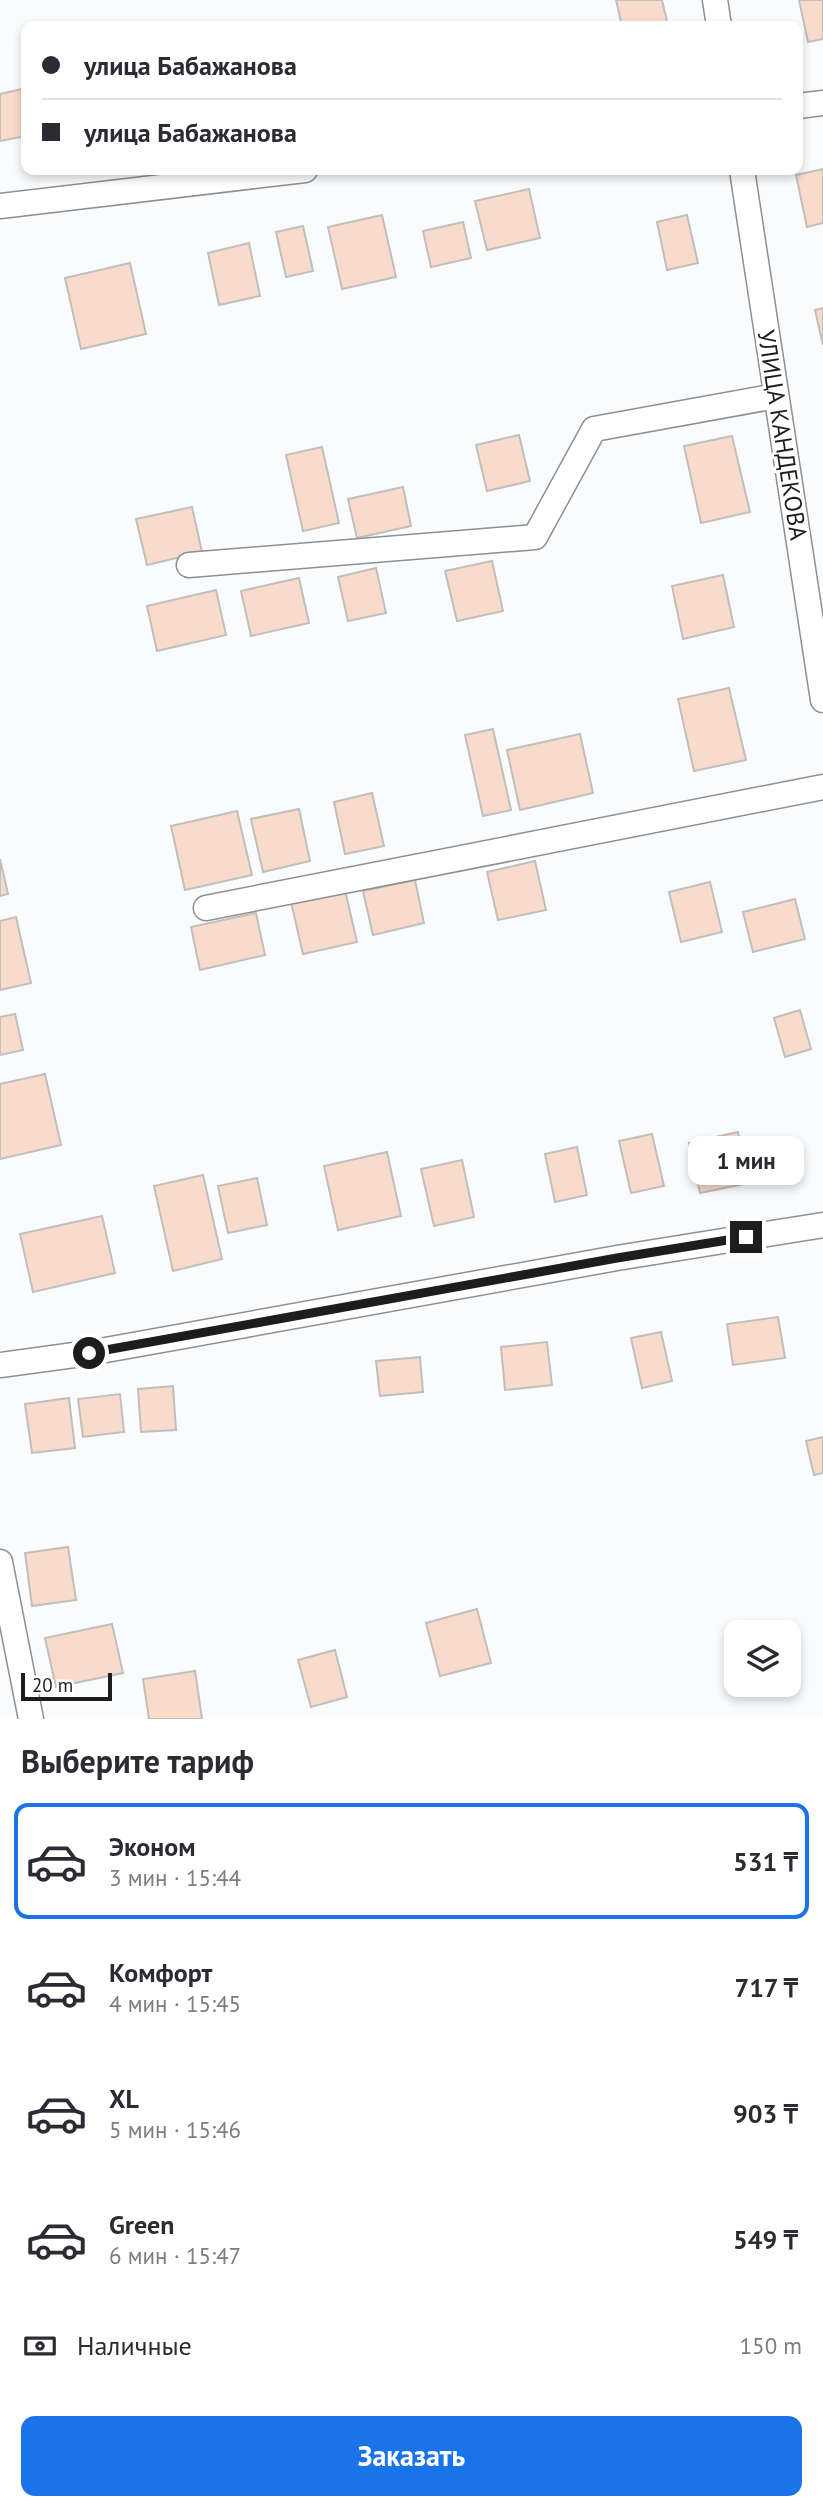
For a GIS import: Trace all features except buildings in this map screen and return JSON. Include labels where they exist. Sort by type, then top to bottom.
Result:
[{"type":"street","points":[[715,0],[718,21]]},
{"type":"street","points":[[803,105],[823,103]]},
{"type":"street","points":[[0,206],[263,175]]},
{"type":"street","name":"УЛИЦА КАНДЕКОВА","points":[[742,175],[823,700]]},
{"type":"street","points":[[189,565],[534,537],[594,429],[776,396]]},
{"type":"street","points":[[206,908],[823,786]]},
{"type":"street","points":[[0,1365],[89,1353],[617,1258],[823,1225]]},
{"type":"street","points":[[0,1562],[31,1719]]},
{"type":"route","points":[[89,1353],[746,1237]]}]
